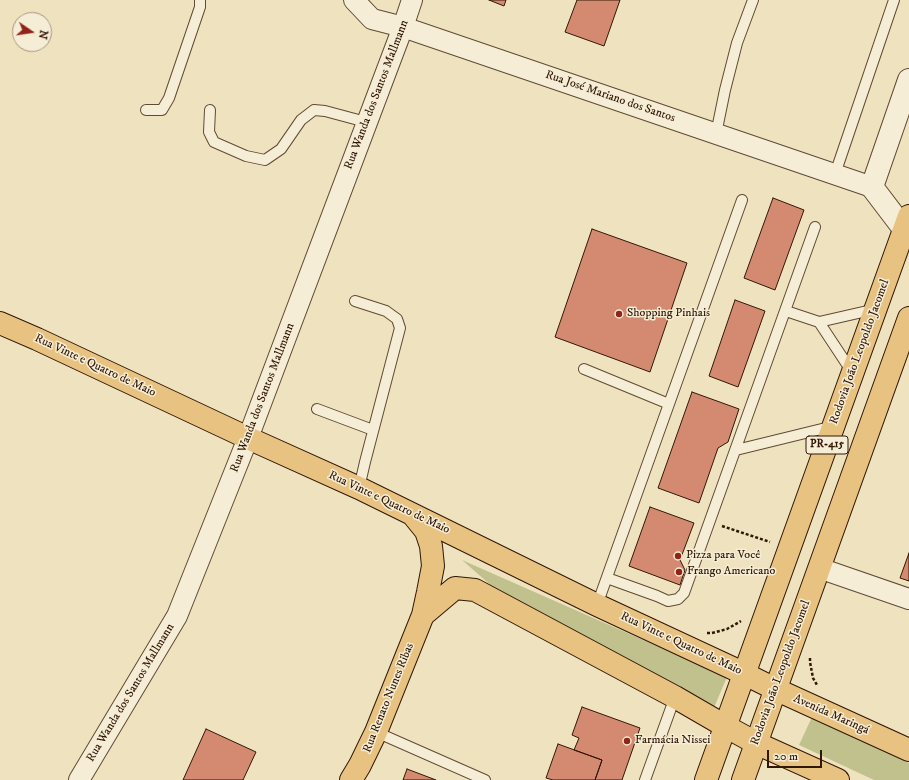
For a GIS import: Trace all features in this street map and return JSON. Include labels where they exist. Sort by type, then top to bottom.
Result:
[{"type":"main road","name":"Rodovia João Leopoldo Jacomel","points":[[706,780],[907,223]]},
{"type":"main road","name":"Rodovia João Leopoldo Jacomel","points":[[743,780],[909,320]]},
{"type":"main road","name":"Rua Vinte e Quatro de Maio","points":[[0,323],[359,488],[598,605],[745,674],[775,690]]},
{"type":"main road","name":"Rua Renato Nunes Ribas","points":[[351,780],[376,732],[423,615],[433,566],[432,546],[426,531],[410,513]]},
{"type":"main road","points":[[423,615],[455,588],[475,590],[675,697],[756,743],[832,779]]},
{"type":"main road","name":"Avenida Maringá","points":[[775,690],[909,750]]},
{"type":"street","name":"Rua José Mariano dos Santos","points":[[354,0],[372,19],[403,27],[872,187]]},
{"type":"street","name":"Rua Wanda dos Santos Mallmann","points":[[79,780],[177,616],[248,438],[412,0]]},
{"type":"street","points":[[907,223],[872,187],[909,80]]},
{"type":"street","points":[[819,568],[909,600]]},
{"type":"lane","points":[[146,110],[162,110],[169,98],[200,7],[200,0]]},
{"type":"lane","points":[[716,134],[737,43],[753,0]]},
{"type":"lane","points":[[835,174],[894,0]]},
{"type":"lane","points":[[210,110],[209,132],[214,142],[246,156],[265,160],[281,149],[301,120],[314,110],[325,110],[366,122]]},
{"type":"lane","points":[[598,605],[742,200]]},
{"type":"lane","points":[[607,578],[657,596],[668,602],[678,599],[684,593],[815,227]]},
{"type":"lane","points":[[355,301],[386,312],[397,319],[400,328],[359,488]]},
{"type":"lane","points":[[786,311],[819,322],[876,309]]},
{"type":"lane","points":[[819,322],[853,372]]},
{"type":"lane","points":[[584,370],[669,404]]},
{"type":"lane","points":[[317,409],[373,430]]},
{"type":"lane","points":[[736,450],[834,426]]},
{"type":"lane","points":[[645,780],[675,697]]},
{"type":"lane","points":[[376,732],[485,780]]},
{"type":"path","points":[[710,522],[790,548]]},
{"type":"path","points":[[712,634],[727,629],[742,621]]},
{"type":"path","points":[[810,657],[813,678],[819,689]]},
{"type":"green space","points":[[462,560],[727,677],[713,710],[511,603]]},
{"type":"green space","points":[[812,717],[909,763],[909,780],[874,780],[799,745]]},
{"type":"building","points":[[489,0],[506,0],[504,6]]},
{"type":"building","points":[[577,0],[620,0],[604,46],[565,32]]},
{"type":"building","points":[[773,198],[804,210],[775,290],[744,278]]},
{"type":"building","points":[[592,229],[687,263],[650,372],[555,337]]},
{"type":"building","points":[[735,300],[765,311],[738,387],[709,376]]},
{"type":"building","points":[[692,392],[739,409],[728,442],[718,448],[699,503],[658,488]]},
{"type":"building","points":[[650,507],[694,523],[680,560],[685,570],[680,585],[629,566]]},
{"type":"building","points":[[909,553],[909,581],[900,578]]},
{"type":"building","points":[[582,707],[640,728],[622,780],[595,780],[602,760],[574,750],[579,738],[572,735]]},
{"type":"building","points":[[206,729],[256,752],[243,780],[183,780]]},
{"type":"building","points":[[558,744],[602,760],[595,780],[553,780],[546,778]]},
{"type":"building","points":[[407,769],[436,780],[403,780]]},
{"type":"place","name":"Shopping Pinhais","points":[[619,314]]},
{"type":"place","name":"Pizza para Você","points":[[678,556]]},
{"type":"place","name":"Frango Americano","points":[[679,572]]},
{"type":"place","name":"Farmácia Nissei","points":[[627,741]]}]
